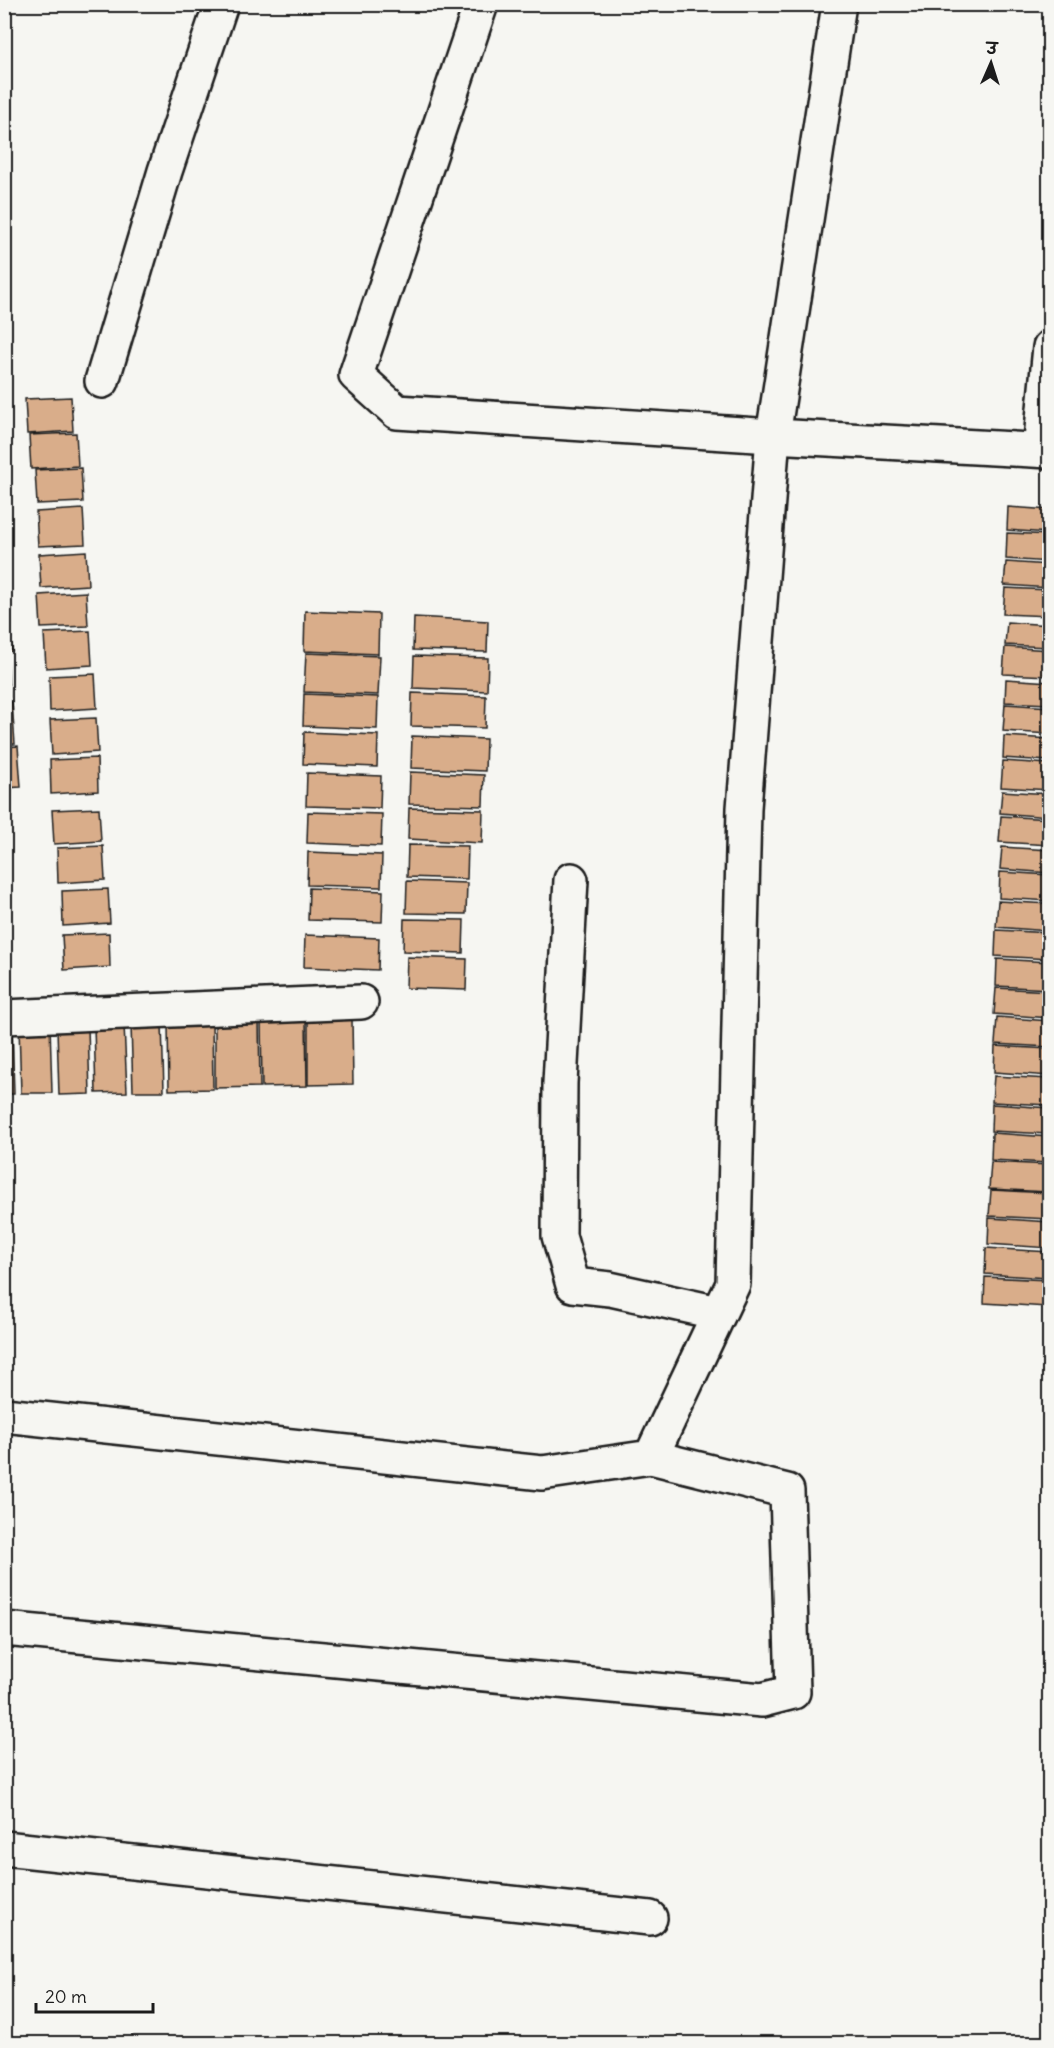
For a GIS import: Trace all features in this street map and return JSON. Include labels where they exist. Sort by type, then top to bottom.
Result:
[{"type":"street","points":[[102,381],[165,171],[221,4]]},
{"type":"street","points":[[481,4],[356,375],[397,412],[773,436],[1045,450],[1050,347]]},
{"type":"street","points":[[651,1457],[733,1284],[744,808],[773,436],[839,4]]},
{"type":"street","points":[[571,880],[560,1083],[559,1236],[573,1285],[610,1289],[719,1313]]},
{"type":"street","points":[[4,1017],[361,1002]]},
{"type":"street","points":[[4,1415],[542,1473],[651,1457],[787,1491],[793,1692],[762,1700],[4,1629]]},
{"type":"street","points":[[4,1848],[650,1918]]},
{"type":"building","points":[[71,397],[73,431],[27,434],[25,399]]},
{"type":"building","points":[[76,433],[78,466],[31,469],[29,435]]},
{"type":"building","points":[[81,468],[83,502],[37,504],[35,470]]},
{"type":"building","points":[[1008,507],[1050,510],[1050,533],[1007,530]]},
{"type":"building","points":[[83,509],[85,544],[38,546],[36,512]]},
{"type":"building","points":[[1007,533],[1050,535],[1050,562],[1006,559]]},
{"type":"building","points":[[86,551],[88,585],[41,588],[39,554]]},
{"type":"building","points":[[1006,562],[1050,565],[1050,588],[1004,585]]},
{"type":"building","points":[[1005,588],[1050,590],[1050,616],[1003,614]]},
{"type":"building","points":[[86,592],[88,626],[41,628],[39,595]]},
{"type":"building","points":[[4,610],[9,610],[12,651],[4,652]]},
{"type":"building","points":[[305,611],[379,614],[378,654],[304,651]]},
{"type":"building","points":[[414,617],[488,621],[487,652],[413,650]]},
{"type":"building","points":[[1007,622],[1050,625],[1050,647],[1005,645]]},
{"type":"building","points":[[90,631],[92,665],[46,668],[44,633]]},
{"type":"building","points":[[1005,647],[1050,650],[1050,676],[1003,674]]},
{"type":"building","points":[[306,653],[380,656],[378,695],[304,692]]},
{"type":"building","points":[[4,656],[7,656],[9,697],[4,698]]},
{"type":"building","points":[[414,656],[488,658],[487,691],[413,688]]},
{"type":"building","points":[[95,674],[97,708],[50,711],[49,676]]},
{"type":"building","points":[[1006,679],[1050,682],[1050,704],[1005,702]]},
{"type":"building","points":[[412,693],[486,696],[485,728],[411,726]]},
{"type":"building","points":[[304,694],[378,697],[377,729],[303,726]]},
{"type":"building","points":[[4,702],[12,702],[15,744],[4,744]]},
{"type":"building","points":[[1005,704],[1050,707],[1050,734],[1003,731]]},
{"type":"building","points":[[96,718],[98,752],[52,755],[50,720]]},
{"type":"building","points":[[304,732],[378,735],[377,767],[303,764]]},
{"type":"building","points":[[412,736],[486,739],[485,771],[411,768]]},
{"type":"building","points":[[1004,736],[1050,739],[1050,761],[1003,758]]},
{"type":"building","points":[[18,746],[21,787],[4,788],[4,747]]},
{"type":"building","points":[[97,758],[98,791],[51,794],[50,760]]},
{"type":"building","points":[[1003,761],[1050,764],[1050,790],[1001,787]]},
{"type":"building","points":[[410,772],[484,775],[483,806],[409,804]]},
{"type":"building","points":[[307,773],[381,776],[380,808],[306,806]]},
{"type":"building","points":[[1002,791],[1050,794],[1050,817],[1000,813]]},
{"type":"building","points":[[99,808],[101,841],[54,844],[52,810]]},
{"type":"building","points":[[409,808],[483,810],[482,843],[408,839]]},
{"type":"building","points":[[308,812],[382,814],[381,846],[307,843]]},
{"type":"building","points":[[1001,816],[1050,819],[1050,845],[999,842]]},
{"type":"building","points":[[408,845],[468,846],[467,879],[407,877]]},
{"type":"building","points":[[103,846],[105,880],[58,883],[57,848]]},
{"type":"building","points":[[1002,847],[1050,850],[1050,873],[1000,869]]},
{"type":"building","points":[[308,852],[382,855],[381,887],[307,885]]},
{"type":"building","points":[[1000,872],[1050,875],[1050,901],[999,898]]},
{"type":"building","points":[[407,881],[467,883],[466,914],[406,913]]},
{"type":"building","points":[[309,888],[383,891],[382,922],[308,920]]},
{"type":"building","points":[[108,889],[110,923],[63,926],[62,891]]},
{"type":"building","points":[[998,901],[1050,904],[1050,931],[996,927]]},
{"type":"building","points":[[404,919],[464,920],[463,953],[403,951]]},
{"type":"building","points":[[996,930],[1050,933],[1050,959],[995,956]]},
{"type":"building","points":[[109,933],[110,967],[64,970],[62,935]]},
{"type":"building","points":[[305,935],[379,938],[378,970],[304,967]]},
{"type":"building","points":[[407,957],[467,959],[466,990],[406,988]]},
{"type":"building","points":[[997,959],[1050,962],[1050,989],[996,986]]},
{"type":"building","points":[[996,988],[1050,991],[1050,1018],[994,1014]]},
{"type":"building","points":[[997,1017],[1050,1021],[1050,1047],[995,1044]]},
{"type":"building","points":[[352,1018],[353,1084],[308,1085],[308,1019]]},
{"type":"building","points":[[306,1019],[307,1086],[262,1087],[261,1020]]},
{"type":"building","points":[[259,1021],[260,1087],[215,1088],[215,1022]]},
{"type":"building","points":[[212,1023],[213,1089],[169,1090],[168,1024]]},
{"type":"building","points":[[162,1024],[164,1091],[133,1091],[131,1025]]},
{"type":"building","points":[[50,1025],[52,1093],[21,1093],[19,1026]]},
{"type":"building","points":[[124,1025],[127,1092],[96,1093],[94,1026]]},
{"type":"building","points":[[4,1027],[12,1027],[14,1094],[4,1094]]},
{"type":"building","points":[[57,1028],[88,1028],[90,1094],[59,1095]]},
{"type":"building","points":[[995,1046],[1050,1049],[1050,1076],[994,1072]]},
{"type":"building","points":[[994,1076],[1050,1079],[1050,1105],[992,1102]]},
{"type":"building","points":[[992,1104],[1050,1108],[1050,1134],[991,1131]]},
{"type":"building","points":[[992,1133],[1050,1137],[1050,1163],[991,1160]]},
{"type":"building","points":[[991,1162],[1050,1165],[1050,1192],[989,1189]]},
{"type":"building","points":[[991,1190],[1050,1193],[1050,1219],[989,1216]]},
{"type":"building","points":[[989,1218],[1050,1222],[1050,1248],[988,1244]]},
{"type":"building","points":[[986,1248],[1050,1252],[1048,1278],[985,1274]]},
{"type":"building","points":[[985,1277],[1049,1280],[1047,1307],[984,1303]]}]
